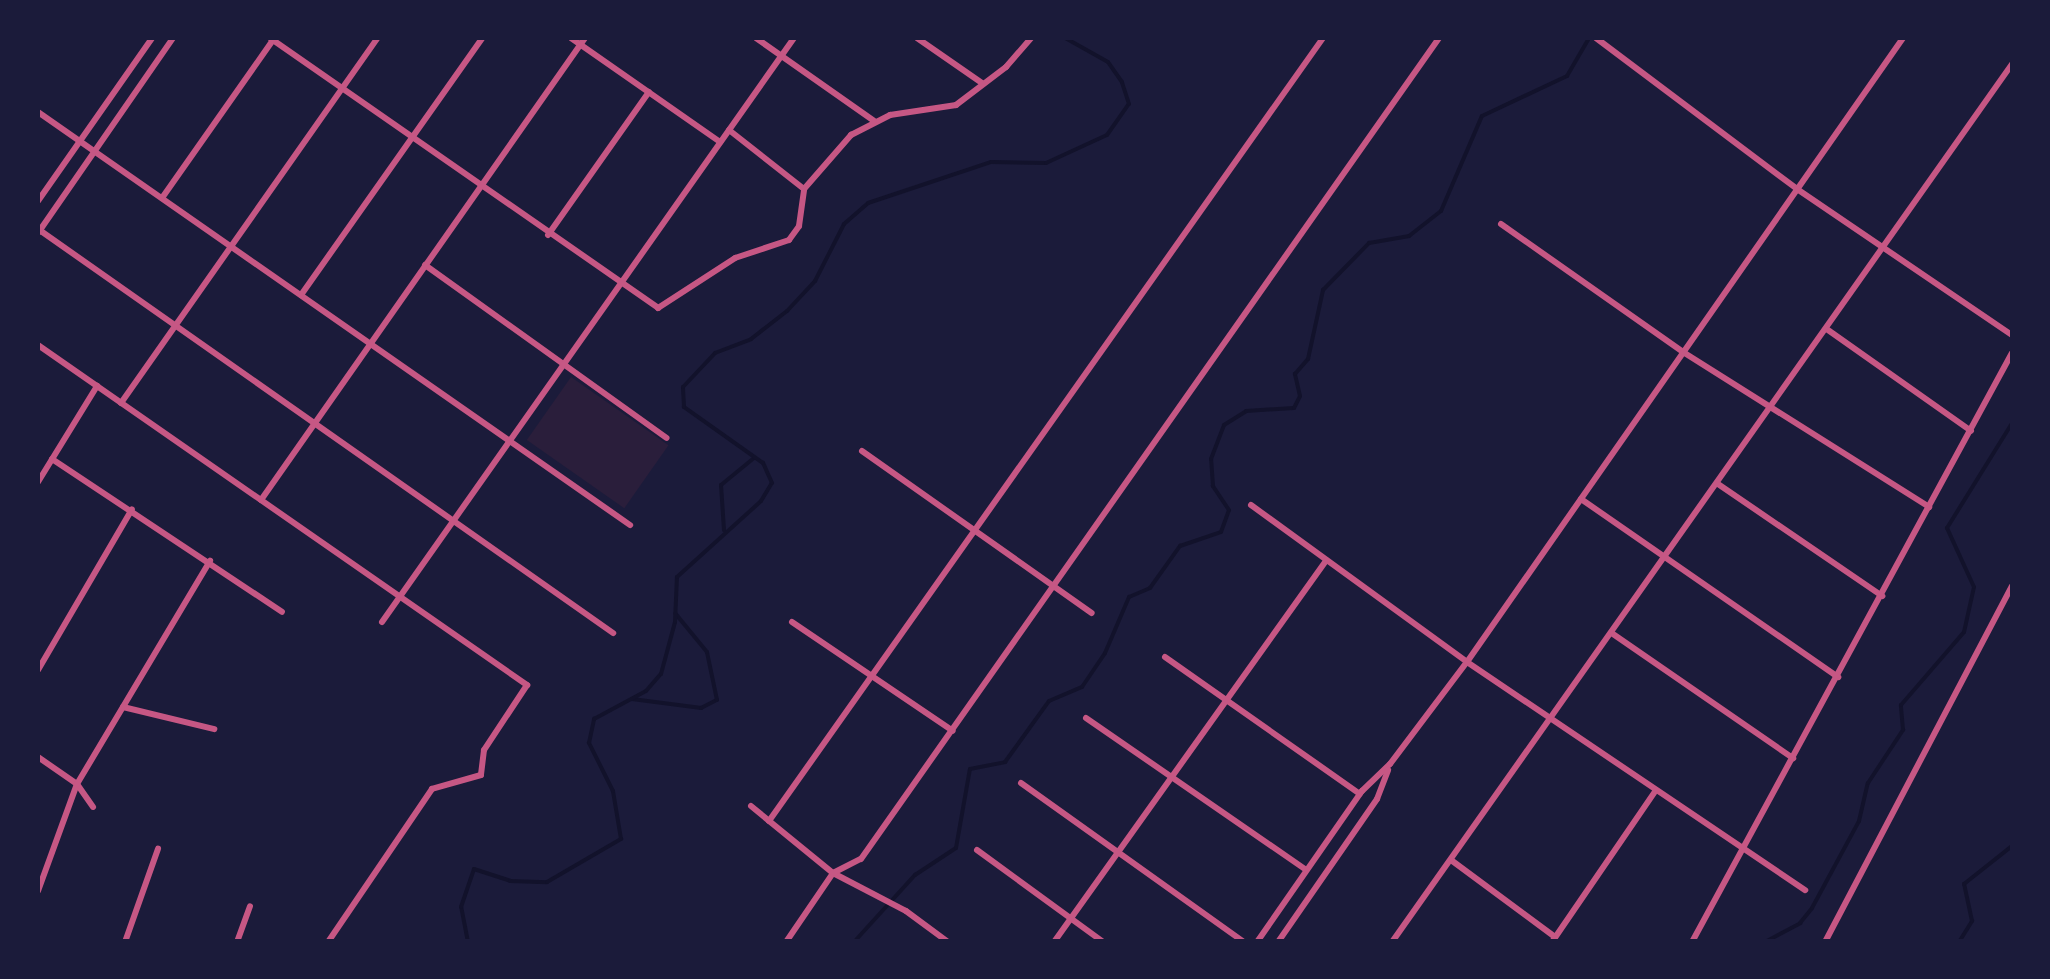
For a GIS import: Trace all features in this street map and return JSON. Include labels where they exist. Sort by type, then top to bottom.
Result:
[{"type":"street","points":[[38,201],[152,38]]},
{"type":"street","points":[[173,38],[38,231],[613,632]]},
{"type":"street","points":[[122,403],[378,38]]},
{"type":"street","points":[[301,295],[482,38]]},
{"type":"street","points":[[571,38],[583,41],[720,142]]},
{"type":"street","points":[[756,38],[874,121]]},
{"type":"street","points":[[382,622],[457,522],[794,38]]},
{"type":"street","points":[[918,38],[982,83]]},
{"type":"street","points":[[162,198],[271,39],[658,308],[735,258],[781,244],[799,226],[804,189],[840,143],[874,121],[942,111],[982,83],[1030,38]]},
{"type":"street","points":[[770,821],[1323,38]]},
{"type":"street","points":[[786,942],[834,873],[861,858],[953,731],[1439,38]]},
{"type":"street","points":[[1596,38],[1797,189],[2012,335]]},
{"type":"street","points":[[1257,942],[1360,794],[1390,764],[1467,662],[1903,38]]},
{"type":"street","points":[[262,500],[583,41]]},
{"type":"street","points":[[1406,942],[1394,938],[1828,330],[2012,64]]},
{"type":"street","points":[[548,235],[649,92]]},
{"type":"street","points":[[38,112],[630,525]]},
{"type":"street","points":[[729,130],[804,189]]},
{"type":"street","points":[[1501,224],[1683,352],[1930,508]]},
{"type":"street","points":[[425,265],[667,438]]},
{"type":"street","points":[[1828,330],[1971,432]]},
{"type":"street","points":[[38,344],[398,600],[527,686],[484,750],[480,775],[432,789],[328,942]]},
{"type":"street","points":[[1692,942],[2012,353]]},
{"type":"street","points":[[38,482],[97,386]]},
{"type":"street","points":[[862,451],[1092,612]]},
{"type":"street","points":[[52,459],[282,612]]},
{"type":"street","points":[[1718,484],[1882,596]]},
{"type":"street","points":[[1581,499],[1838,677]]},
{"type":"street","points":[[1251,505],[1467,662],[1805,890]]},
{"type":"street","points":[[38,670],[132,509]]},
{"type":"street","points":[[1054,942],[1229,702],[1326,560]]},
{"type":"street","points":[[38,891],[76,784],[210,561]]},
{"type":"street","points":[[1825,942],[2012,586]]},
{"type":"street","points":[[792,622],[953,731]]},
{"type":"street","points":[[1612,634],[1793,758]]},
{"type":"street","points":[[1165,658],[1360,794]]},
{"type":"street","points":[[123,707],[214,729]]},
{"type":"street","points":[[1086,718],[1306,870]]},
{"type":"street","points":[[38,757],[76,784],[93,807]]},
{"type":"street","points":[[1278,942],[1377,799],[1390,764]]},
{"type":"street","points":[[1022,782],[1244,942]]},
{"type":"street","points":[[1451,860],[1554,939],[1656,790]]},
{"type":"street","points":[[751,806],[834,873],[870,889],[948,942]]},
{"type":"street","points":[[125,942],[158,849]]},
{"type":"street","points":[[977,850],[1102,942]]},
{"type":"street","points":[[237,942],[250,906]]},
{"type":"street","points":[[926,942],[934,930]]},
{"type":"shaded area","points":[[571,377],[668,445],[624,508],[527,440]]},
{"type":"waterway","points":[[468,942],[461,907],[474,869],[510,881],[547,882],[621,839],[613,791],[589,743],[594,719],[646,691],[661,674],[675,622],[677,577],[761,501],[772,483],[763,463],[684,407],[683,387],[715,353],[751,339],[787,311],[815,281],[844,224],[868,203],[991,162],[1046,163],[1107,135],[1129,104],[1122,82],[1108,62],[1065,38]]},
{"type":"waterway","points":[[854,942],[915,875],[956,848],[970,769],[1005,762],[1049,701],[1082,687],[1105,653],[1129,597],[1150,588],[1180,546],[1221,532],[1229,510],[1213,486],[1211,459],[1224,425],[1246,411],[1294,408],[1300,396],[1295,374],[1308,359],[1323,290],[1369,243],[1409,236],[1441,211],[1482,116],[1567,76],[1589,38]]},
{"type":"waterway","points":[[1765,942],[1800,923],[1812,908],[1859,821],[1868,783],[1903,730],[1901,705],[1964,632],[1974,587],[1947,528],[2012,423]]},
{"type":"waterway","points":[[724,530],[721,485],[754,458]]},
{"type":"waterway","points":[[632,699],[701,708],[717,700],[707,652],[675,613]]},
{"type":"waterway","points":[[1959,942],[1972,921],[1964,884],[2012,846]]},
{"type":"waterway","points":[[1926,942],[1949,942]]}]
